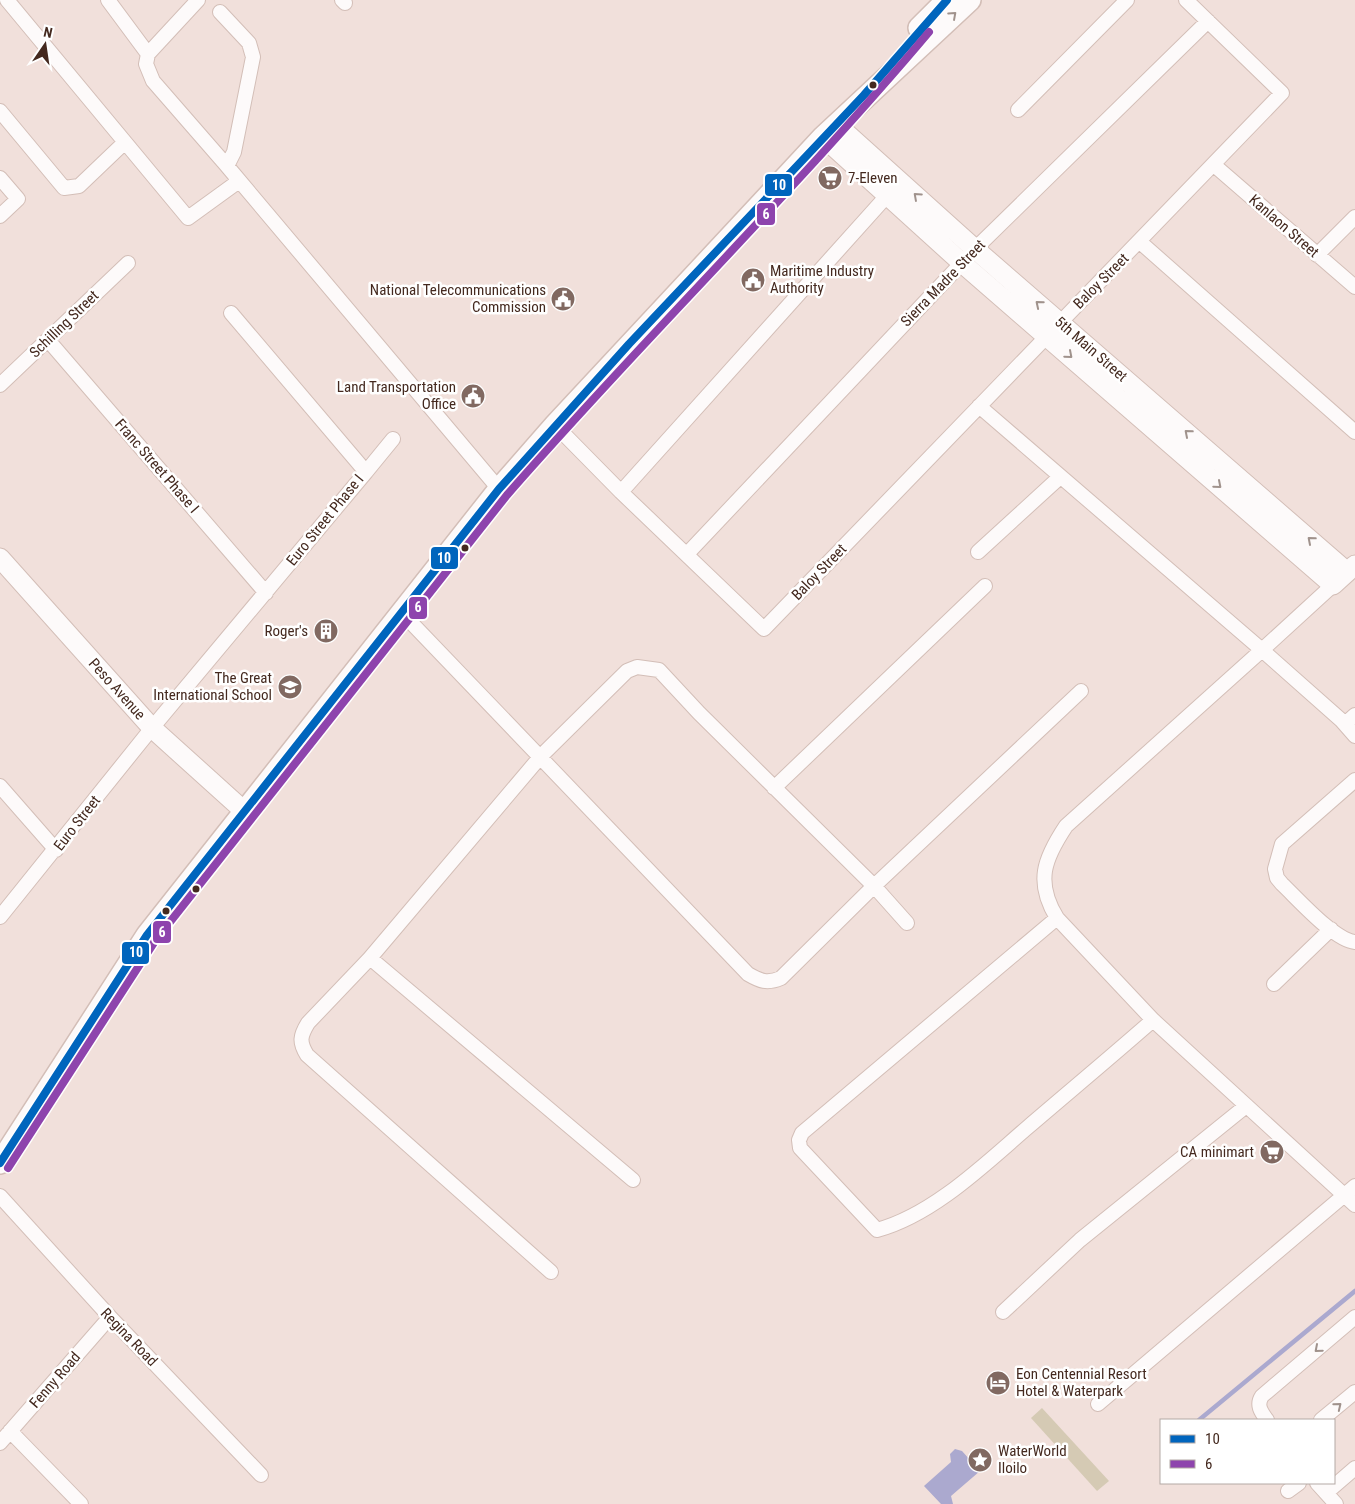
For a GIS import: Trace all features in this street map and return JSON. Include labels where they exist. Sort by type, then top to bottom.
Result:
[{"type":"main road","points":[[853,107],[921,26],[947,0]]},
{"type":"main road","points":[[0,1163],[131,956],[499,489],[555,425],[830,130],[970,0]]},
{"type":"street","points":[[7,0],[188,218],[239,181]]},
{"type":"street","points":[[108,0],[148,54]]},
{"type":"street","points":[[198,0],[148,54],[146,64],[153,81],[228,166],[499,489]]},
{"type":"street","points":[[1018,110],[1127,0]]},
{"type":"street","name":"Baloy Street","points":[[687,554],[764,629],[1282,93],[1186,0]]},
{"type":"street","points":[[220,12],[249,43],[253,57],[234,152],[228,166]]},
{"type":"street","name":"Sierra Madre Street","points":[[687,554],[975,249],[1208,21]]},
{"type":"street","points":[[0,111],[64,188],[79,186],[124,143]]},
{"type":"street","name":"5th Main Street","points":[[830,130],[900,181],[975,249],[1351,569]]},
{"type":"street","name":"5th Main Street","points":[[830,130],[888,195],[962,263],[1333,585]]},
{"type":"street","name":"Kanlaon Street","points":[[1214,165],[1355,287]]},
{"type":"street","points":[[0,178],[18,199],[0,216]]},
{"type":"street","points":[[621,492],[900,181]]},
{"type":"street","points":[[1317,255],[1355,217]]},
{"type":"street","points":[[1140,242],[1355,432]]},
{"type":"street","name":"Schilling Street","points":[[0,386],[128,263]]},
{"type":"street","name":"Euro Street Phase I","points":[[152,728],[366,472],[231,313]]},
{"type":"street","name":"Franc Street Phase I","points":[[48,340],[266,593]]},
{"type":"street","points":[[979,406],[1262,650],[1350,719],[1355,736]]},
{"type":"street","points":[[555,425],[621,492],[687,554]]},
{"type":"street","points":[[366,472],[394,439]]},
{"type":"street","points":[[978,552],[1060,477]]},
{"type":"street","name":"Peso Avenue","points":[[0,558],[152,728],[244,811]]},
{"type":"street","points":[[1351,569],[1066,826],[1054,845],[1045,865],[1044,879],[1048,904],[1056,918],[1153,1020],[1246,1106],[1350,1191],[1355,1205]]},
{"type":"street","points":[[774,788],[985,586]]},
{"type":"street","points":[[401,612],[748,974],[761,981],[771,982],[781,978],[874,886],[1081,691]]},
{"type":"street","points":[[551,1272],[307,1056],[300,1045],[301,1034],[308,1023],[370,958],[541,756],[627,671],[637,667],[659,670],[774,788],[874,886],[908,923]]},
{"type":"street","name":"Euro Street","points":[[0,918],[152,728]]},
{"type":"street","points":[[1355,780],[1286,840],[1278,853],[1276,863],[1278,878],[1282,884],[1331,929],[1347,941],[1355,942]]},
{"type":"street","points":[[0,786],[56,850]]},
{"type":"street","points":[[1056,918],[802,1133],[799,1140],[800,1148],[870,1223],[878,1230],[893,1225],[922,1210],[980,1168],[1153,1020]]},
{"type":"street","points":[[1274,984],[1331,929]]},
{"type":"street","points":[[370,958],[633,1180]]},
{"type":"street","points":[[1003,1312],[1080,1240],[1246,1106]]},
{"type":"street","points":[[1098,1404],[1350,1191]]},
{"type":"street","name":"Regina Road","points":[[0,1196],[110,1318],[261,1475]]},
{"type":"street","name":"Fenny Road","points":[[0,1443],[110,1318]]},
{"type":"street","points":[[1266,1419],[1259,1408],[1259,1401],[1262,1396],[1355,1318]]},
{"type":"street","points":[[1321,1419],[1355,1392]]},
{"type":"street","points":[[10,1431],[81,1504]]},
{"type":"street","points":[[1335,1480],[1355,1468]]},
{"type":"street","points":[[1321,1488],[1336,1504]]},
{"type":"shaded area","points":[[1042,1408],[1109,1481],[1097,1491],[1031,1418]]},
{"type":"water","points":[[955,1449],[962,1451],[980,1471],[951,1496],[953,1504],[941,1504],[924,1486],[951,1462],[950,1454]]},
{"type":"waterway","points":[[1200,1419],[1355,1291]]},
{"type":"transit line","name":"10","points":[[0,1163],[147,935],[499,489],[629,344],[864,95],[947,0]]},
{"type":"transit line","name":"6","points":[[8,1168],[155,941],[507,495],[825,150],[929,32]]},
{"type":"place","name":"7-Eleven","points":[[830,178]]},
{"type":"place","name":"Maritime Industry Authority","points":[[753,280]]},
{"type":"place","name":"National Telecommunications Commission","points":[[563,299]]},
{"type":"place","name":"Land Transportation Office","points":[[473,396]]},
{"type":"place","name":"Roger's","points":[[326,631]]},
{"type":"place","name":"The Great International School","points":[[290,687]]},
{"type":"place","name":"CA minimart","points":[[1272,1152]]},
{"type":"place","name":"Eon Centennial Resort Hotel & Waterpark","points":[[998,1383]]},
{"type":"place","name":"WaterWorld Iloilo","points":[[980,1460]]}]
